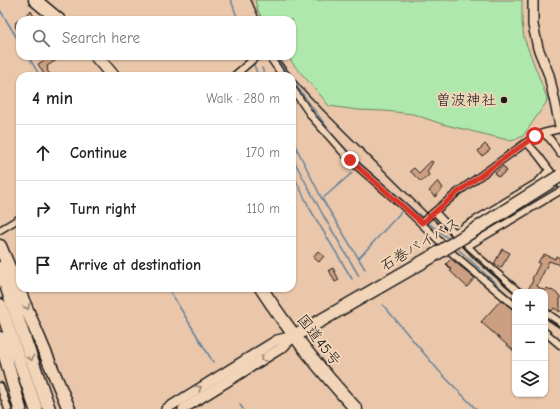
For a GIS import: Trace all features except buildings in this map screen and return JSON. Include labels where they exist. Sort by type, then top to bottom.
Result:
[{"type":"highway","points":[[35,0],[54,16]]},
{"type":"highway","points":[[99,60],[110,72]]},
{"type":"highway","name":"石巻バイパス","points":[[294,336],[433,256],[560,176]]},
{"type":"highway","points":[[0,246],[16,284]]},
{"type":"highway","points":[[0,268],[49,409]]},
{"type":"highway","points":[[19,292],[69,409]]},
{"type":"highway","name":"国道45号","points":[[264,292],[294,336],[321,370],[356,409]]},
{"type":"highway","points":[[0,305],[36,409]]},
{"type":"highway","points":[[0,338],[20,409]]},
{"type":"main road","points":[[533,0],[533,25],[538,48],[549,75],[560,128]]},
{"type":"main road","points":[[166,409],[277,340],[294,336]]},
{"type":"main road","points":[[183,409],[283,347],[294,336]]},
{"type":"street","points":[[238,72],[252,60]]},
{"type":"street","points":[[272,60],[280,72]]},
{"type":"street","points":[[296,94],[312,117],[350,160],[422,223],[452,253],[512,303]]},
{"type":"street","points":[[422,223],[458,192],[535,136],[560,128]]},
{"type":"street","points":[[543,133],[550,138],[560,153]]},
{"type":"street","points":[[527,143],[560,184]]},
{"type":"street","points":[[454,233],[538,182],[550,170]]},
{"type":"street","points":[[468,246],[560,191]]},
{"type":"street","points":[[435,212],[454,233],[516,289]]},
{"type":"street","points":[[0,230],[16,220]]},
{"type":"street","points":[[548,314],[560,322]]},
{"type":"street","points":[[548,335],[560,346]]},
{"type":"street","points":[[0,386],[8,409]]},
{"type":"green space","points":[[255,0],[522,0],[524,38],[547,98],[546,103],[523,136],[512,141],[442,124],[413,114],[358,110],[329,106],[290,60],[296,60],[296,16],[261,16]]},
{"type":"waterway","points":[[231,0],[237,16]]},
{"type":"waterway","points":[[0,10],[16,36]]},
{"type":"waterway","points":[[30,60],[38,72]]},
{"type":"waterway","points":[[277,60],[286,72]]},
{"type":"waterway","points":[[253,62],[257,72]]},
{"type":"waterway","points":[[262,68],[264,72]]},
{"type":"waterway","points":[[296,85],[332,134],[354,158],[423,218]]},
{"type":"waterway","points":[[296,147],[321,197],[365,269]]},
{"type":"waterway","points":[[296,164],[323,215],[359,276]]},
{"type":"waterway","points":[[322,199],[352,173]]},
{"type":"waterway","points":[[296,180],[310,209],[352,279]]},
{"type":"waterway","points":[[359,258],[401,212]]},
{"type":"waterway","points":[[430,224],[450,240]]},
{"type":"waterway","points":[[459,250],[512,298]]},
{"type":"waterway","points":[[170,292],[213,362]]},
{"type":"waterway","points":[[383,305],[439,371],[476,409]]},
{"type":"waterway","points":[[240,405],[243,409]]},
{"type":"railway","points":[[251,0],[258,16]]},
{"type":"railway","points":[[279,60],[289,72]]},
{"type":"railway","points":[[296,81],[325,112],[430,216],[512,290]]},
{"type":"railway","points":[[548,320],[560,328]]},
{"type":"place","name":"曽波神社","points":[[504,100]]},
{"type":"route","points":[[350,160],[422,223],[458,192],[535,136]]}]
